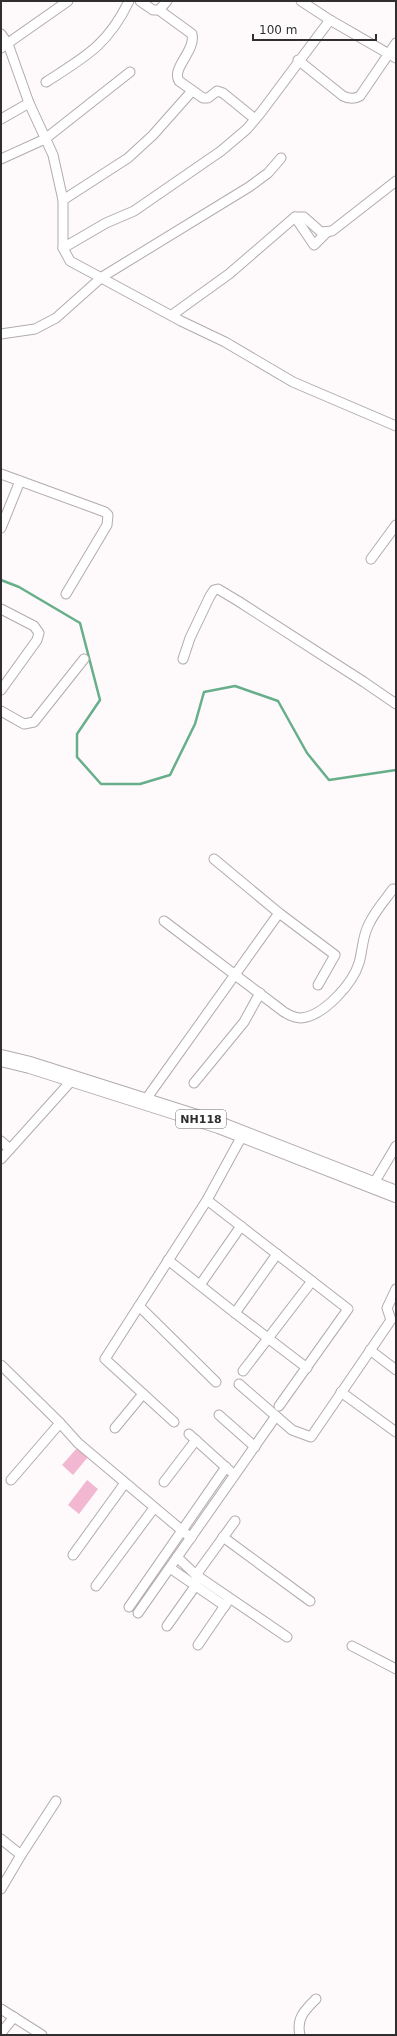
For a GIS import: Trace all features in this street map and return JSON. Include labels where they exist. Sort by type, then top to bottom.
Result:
[{"type":"highway","name":"NH118","points":[[1,1051],[40,1060],[234,1121],[396,1186]]},
{"type":"highway","name":"NH118","points":[[1,1058],[73,1079],[243,1134],[396,1194]]},
{"type":"street","points":[[4,46],[68,1]]},
{"type":"street","points":[[46,82],[94,51],[110,35],[129,1]]},
{"type":"street","points":[[140,1],[153,10],[159,10],[192,34],[192,44],[177,76],[179,82],[206,99],[217,91],[220,92],[255,119]]},
{"type":"street","points":[[159,10],[167,1]]},
{"type":"street","points":[[301,1],[330,20],[392,56]]},
{"type":"street","points":[[63,248],[106,223],[134,211],[221,151],[255,119],[298,60],[330,20]]},
{"type":"street","points":[[1,34],[4,46],[56,167],[63,200],[63,248],[70,261],[225,342],[293,382],[396,426]]},
{"type":"street","points":[[298,60],[343,96],[351,98],[360,96],[392,56],[396,43]]},
{"type":"street","points":[[1,159],[45,139],[130,72]]},
{"type":"street","points":[[63,200],[128,158],[153,136],[192,91]]},
{"type":"street","points":[[1,119],[29,103]]},
{"type":"street","points":[[1,334],[36,329],[56,318],[102,277],[249,187],[268,173],[281,158]]},
{"type":"street","points":[[172,315],[229,274],[295,217],[304,217],[321,232],[332,231],[396,181]]},
{"type":"street","points":[[295,217],[314,245],[327,232]]},
{"type":"street","points":[[1,474],[105,512],[108,515],[107,525],[66,594]]},
{"type":"street","points":[[1,528],[20,481]]},
{"type":"street","points":[[371,559],[396,525]]},
{"type":"street","points":[[183,659],[190,638],[210,596],[214,590],[218,589],[396,704]]},
{"type":"street","points":[[1,609],[34,626],[39,633],[37,640],[1,690]]},
{"type":"street","points":[[1,711],[24,724],[34,722],[84,659]]},
{"type":"street","points":[[214,859],[279,913],[335,955],[318,985]]},
{"type":"street","points":[[164,921],[284,1012],[296,1017],[308,1016],[327,1006],[342,991],[356,972],[362,953],[363,937],[369,923],[393,889]]},
{"type":"street","points":[[149,1095],[279,913]]},
{"type":"street","points":[[194,1083],[244,1022],[260,993]]},
{"type":"street","points":[[1,1160],[73,1079]]},
{"type":"street","points":[[174,1422],[104,1359],[207,1200],[243,1134]]},
{"type":"street","points":[[1,1141],[10,1149]]},
{"type":"street","points":[[376,1178],[396,1146]]},
{"type":"street","points":[[207,1200],[348,1309],[279,1406]]},
{"type":"street","points":[[200,1285],[241,1226]]},
{"type":"street","points":[[235,1312],[277,1254]]},
{"type":"street","points":[[168,1260],[307,1368]]},
{"type":"street","points":[[243,1371],[312,1281]]},
{"type":"street","points":[[239,1384],[292,1430],[310,1437],[391,1320],[387,1308],[396,1289]]},
{"type":"street","points":[[138,1306],[216,1382]]},
{"type":"street","points":[[370,1350],[396,1370]]},
{"type":"street","points":[[1,1366],[60,1423],[78,1443],[190,1538]]},
{"type":"street","points":[[341,1392],[396,1432]]},
{"type":"street","points":[[115,1428],[143,1394]]},
{"type":"street","points":[[219,1415],[255,1447]]},
{"type":"street","points":[[138,1613],[276,1416]]},
{"type":"street","points":[[11,1480],[60,1423]]},
{"type":"street","points":[[164,1482],[193,1437],[235,1475]]},
{"type":"street","points":[[129,1607],[226,1467]]},
{"type":"street","points":[[74,1555],[126,1483]]},
{"type":"street","points":[[96,1586],[154,1508]]},
{"type":"street","points":[[167,1626],[196,1585],[196,1575],[235,1521]]},
{"type":"street","points":[[223,1537],[310,1601]]},
{"type":"street","points":[[177,1557],[228,1602]]},
{"type":"street","points":[[170,1568],[196,1585],[287,1637]]},
{"type":"street","points":[[198,1645],[228,1602]]},
{"type":"street","points":[[352,1646],[396,1669]]},
{"type":"street","points":[[2,1886],[56,1801]]},
{"type":"street","points":[[1,1839],[21,1855]]},
{"type":"street","points":[[300,2035],[298,2026],[302,2013],[316,1999]]},
{"type":"street","points":[[1,2009],[40,2034]]},
{"type":"street","points":[[1,2033],[14,2018]]},
{"type":"shaded area","points":[[77,1448],[88,1457],[73,1475],[62,1465]]},
{"type":"shaded area","points":[[87,1480],[98,1489],[79,1514],[68,1505]]},
{"type":"waterway","points":[[1,580],[19,587],[80,623],[100,700],[77,734],[77,757],[101,784],[140,784],[170,775],[195,724],[204,692],[235,686],[278,701],[307,753],[329,780],[396,770]]}]
